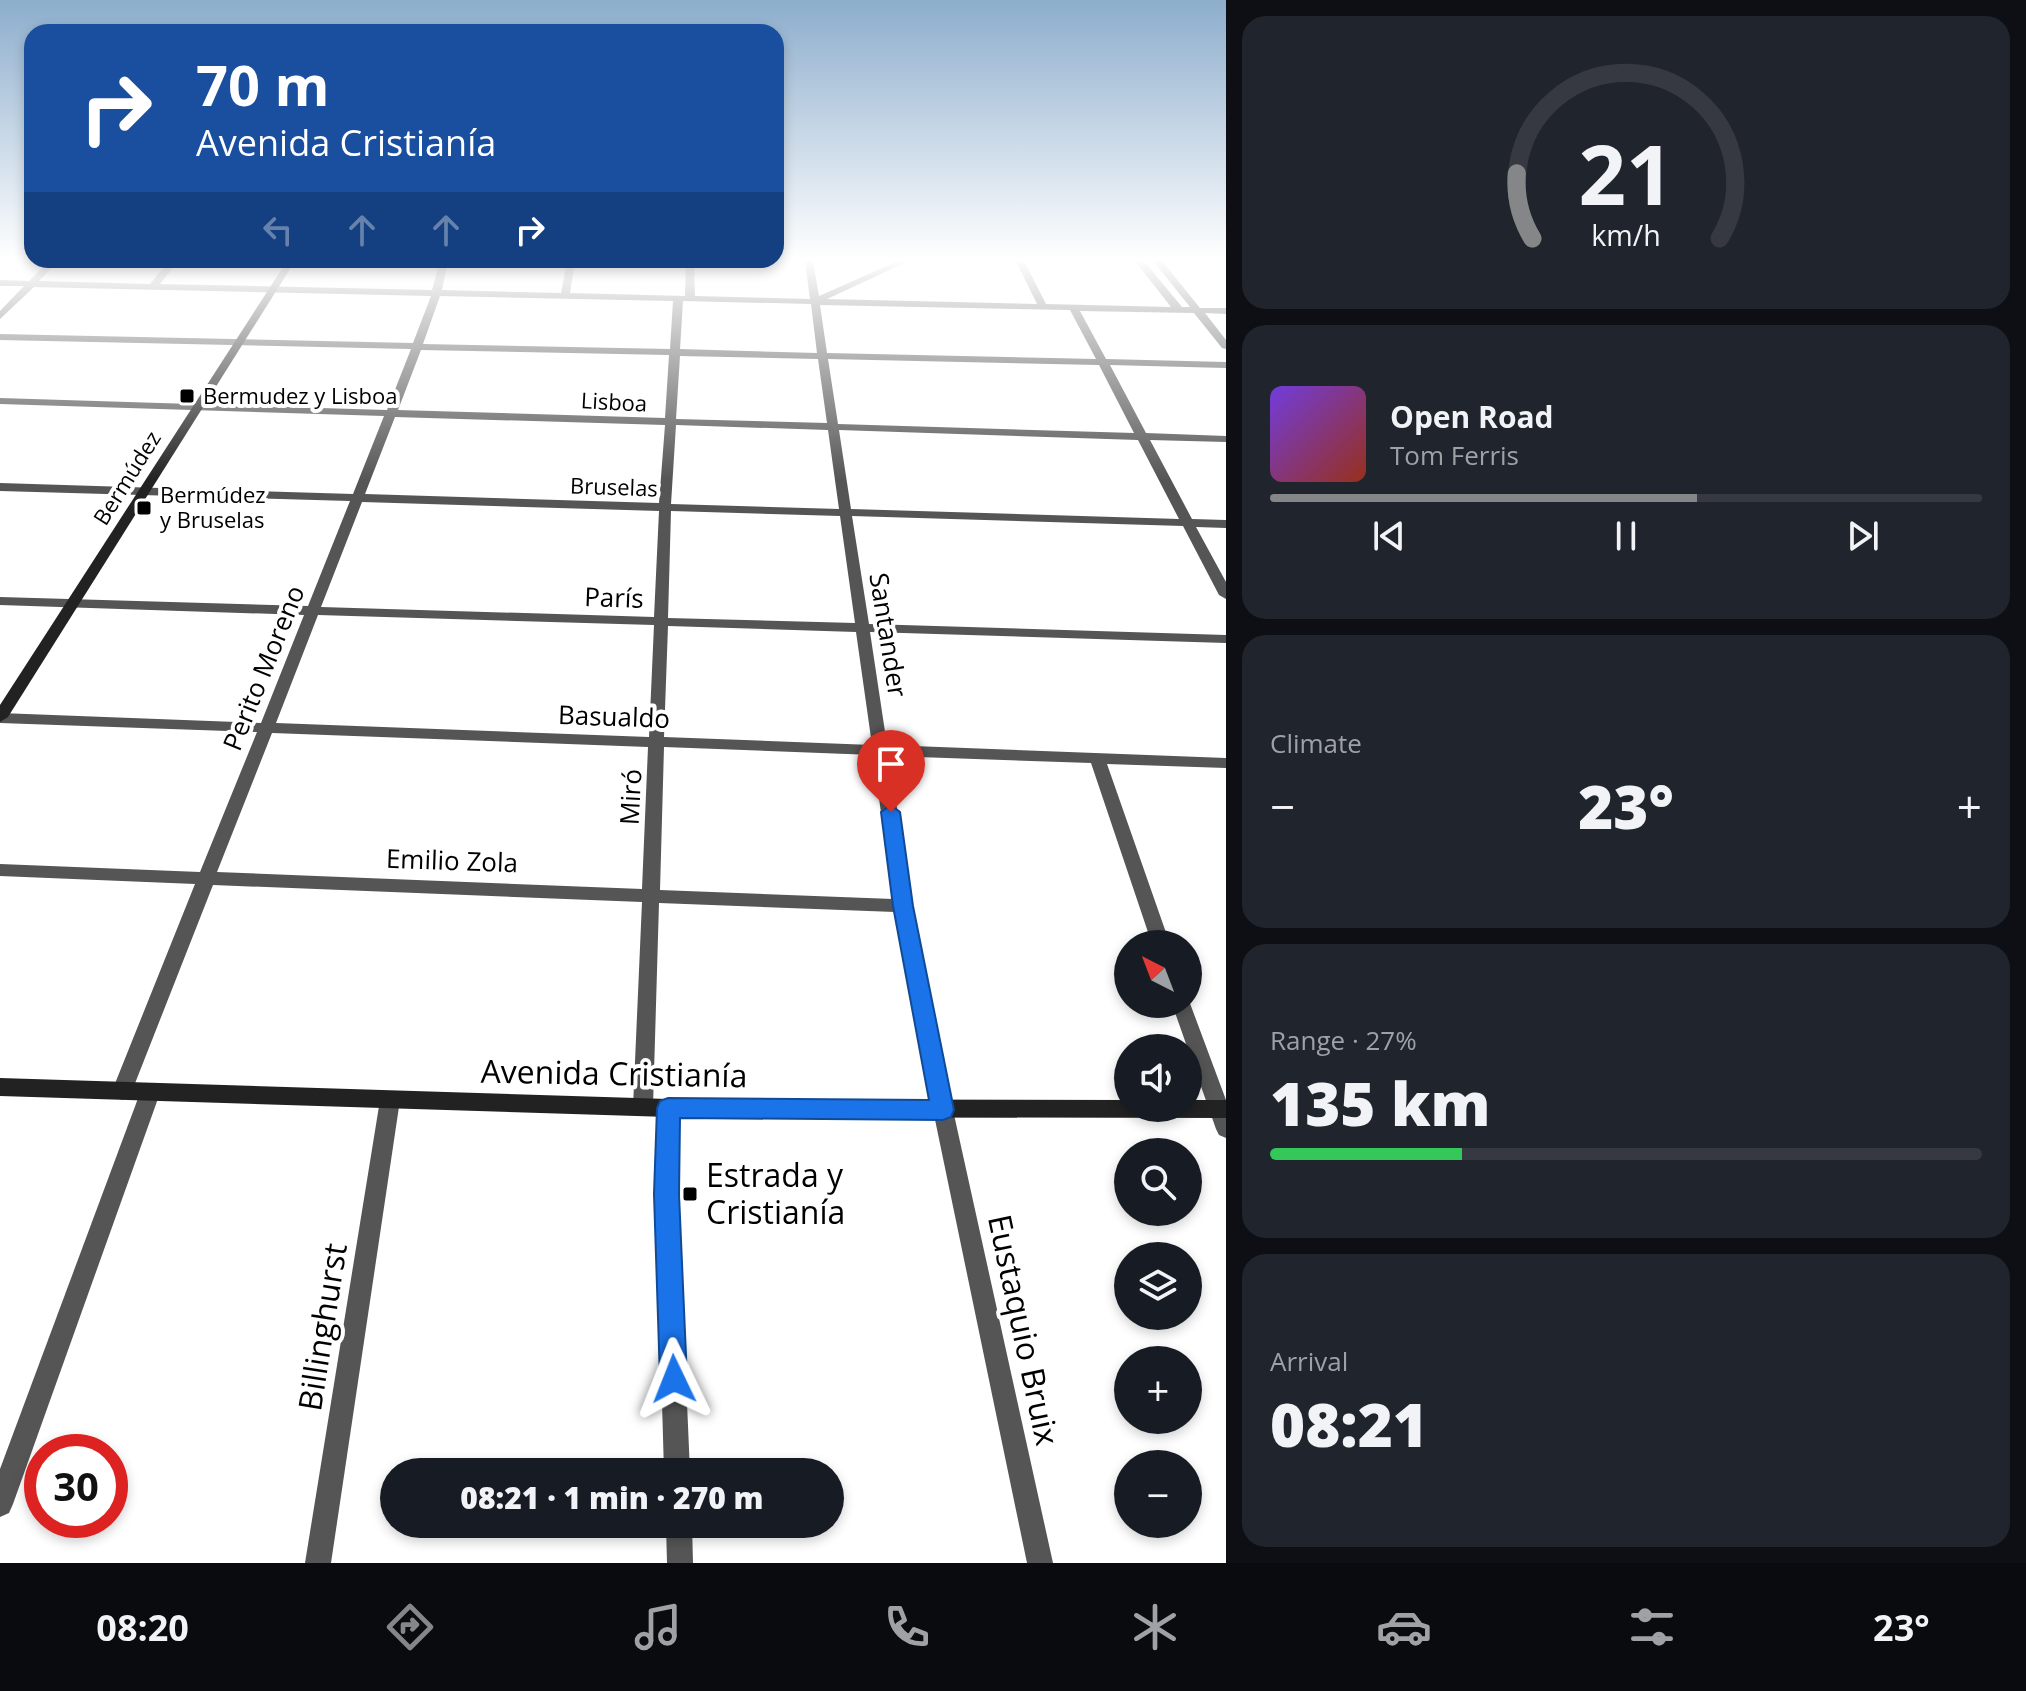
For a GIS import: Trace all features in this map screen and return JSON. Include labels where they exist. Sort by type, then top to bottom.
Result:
[{"type":"street","name":"Bermúdez","points":[[0,718],[243,334]]},
{"type":"street","name":"Perito Moreno","points":[[122,1091],[421,334]]},
{"type":"street","name":"Miró","points":[[643,1107],[665,509],[678,334]]},
{"type":"street","name":"Santander","points":[[817,334],[882,749],[903,906],[943,1110]]},
{"type":"street","points":[[1088,334],[1226,595]]},
{"type":"street","points":[[0,337],[1226,365]]},
{"type":"street","name":"Lisboa","points":[[0,401],[1226,439]]},
{"type":"street","name":"Bruselas","points":[[0,487],[1226,524]]},
{"type":"street","name":"París","points":[[0,601],[1226,639]]},
{"type":"street","name":"Basualdo","points":[[0,718],[1226,763]]},
{"type":"street","points":[[1097,759],[1156,930]]},
{"type":"street","name":"Emilio Zola","points":[[0,870],[903,906]]},
{"type":"street","points":[[1187,1018],[1222,1109],[1226,1129]]},
{"type":"street","name":"Avenida Cristianía","points":[[0,1087],[668,1108],[1222,1109]]},
{"type":"street","points":[[0,1504],[150,1093]]},
{"type":"street","name":"Billinghurst","points":[[318,1563],[390,1100]]},
{"type":"street","points":[[668,1108],[667,1194],[676,1458]]},
{"type":"street","name":"Eustaquio Bruix","points":[[943,1110],[1040,1563]]},
{"type":"street","points":[[679,1538],[680,1563]]},
{"type":"place","name":"Bermudez y Lisboa","points":[[187,396]]},
{"type":"place","name":"Bermúdez y Bruselas","points":[[144,508]]},
{"type":"place","name":"Estrada y Cristianía","points":[[690,1194]]},
{"type":"route","points":[[674,1379],[667,1194],[668,1108],[943,1110],[903,906],[891,812]]}]
